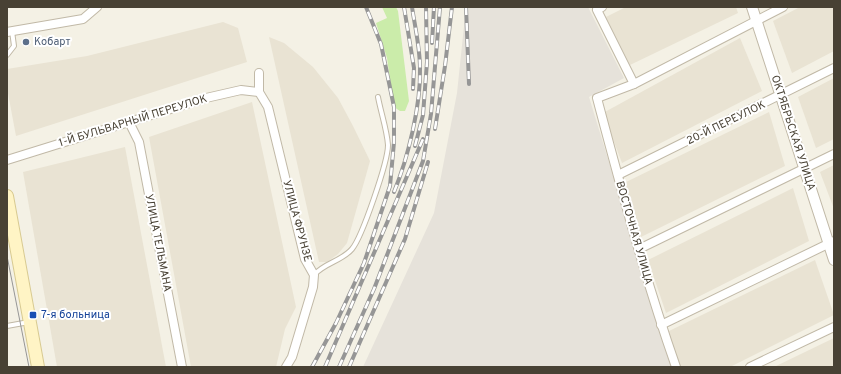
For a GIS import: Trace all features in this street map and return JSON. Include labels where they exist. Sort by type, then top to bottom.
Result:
[{"type":"main road","points":[[7,196],[9,216],[38,367]]},
{"type":"street","points":[[9,31],[83,19],[97,7]]},
{"type":"street","name":"ОКТЯБРЬСКАЯ УЛИЦА","points":[[752,7],[804,169],[831,242],[834,260]]},
{"type":"street","points":[[598,8],[634,84],[783,7]]},
{"type":"street","name":"20-Й ПЕРЕУЛОК","points":[[618,175],[834,68]]},
{"type":"street","name":"УЛИЦА ФРУНЗЕ","points":[[259,73],[259,92],[268,107],[304,252],[314,275],[313,287],[292,357],[286,367]]},
{"type":"street","name":"ВОСТОЧНАЯ УЛИЦА","points":[[634,84],[596,98],[661,325],[676,367]]},
{"type":"street","name":"1-Й БУЛЬВАРНЫЙ ПЕРЕУЛОК","points":[[7,160],[206,98],[241,90],[259,92]]},
{"type":"street","name":"УЛИЦА ТЕЛЬМАНА","points":[[129,122],[139,142],[182,367]]},
{"type":"street","points":[[639,249],[834,154]]},
{"type":"street","points":[[661,325],[831,242]]},
{"type":"street","points":[[750,367],[834,327]]},
{"type":"lane","points":[[7,55],[14,46],[9,31]]},
{"type":"lane","points":[[314,275],[323,267],[351,250],[374,198],[388,152],[388,143],[378,97]]},
{"type":"lane","points":[[7,326],[30,322]]},
{"type":"shaded area","points":[[466,7],[588,7],[624,78],[589,97],[672,367],[363,367],[434,213],[457,93]]},
{"type":"shaded area","points":[[626,7],[736,7],[738,13],[630,65],[606,17]]},
{"type":"shaded area","points":[[800,7],[834,7],[834,51],[792,73],[773,21]]},
{"type":"shaded area","points":[[223,22],[238,28],[247,62],[16,136],[7,88],[7,69],[87,56]]},
{"type":"shaded area","points":[[269,37],[284,43],[313,67],[338,98],[370,161],[347,243],[338,254],[327,262],[319,262]]},
{"type":"shaded area","points":[[740,38],[762,91],[622,163],[603,113]]},
{"type":"shaded area","points":[[834,78],[834,139],[816,148],[798,97]]},
{"type":"shaded area","points":[[252,102],[296,307],[285,329],[276,367],[191,367],[149,137]]},
{"type":"shaded area","points":[[769,112],[785,166],[641,237],[624,183]]},
{"type":"shaded area","points":[[125,147],[166,367],[57,367],[23,172]]},
{"type":"shaded area","points":[[834,165],[834,209],[820,172]]},
{"type":"shaded area","points":[[793,188],[809,241],[666,313],[648,260]]},
{"type":"shaded area","points":[[815,260],[834,315],[730,367],[680,367],[667,332]]},
{"type":"shaded area","points":[[834,338],[834,367],[774,367]]},
{"type":"green space","points":[[382,7],[396,7],[398,11],[409,101],[405,111],[400,111],[394,107],[387,58],[376,23],[387,18]]},
{"type":"tram line","points":[[7,256],[29,367]]},
{"type":"railway","points":[[312,367],[336,323],[364,263],[390,186],[394,142],[394,107],[381,44],[366,7]]},
{"type":"railway","points":[[404,7],[414,68],[413,89]]},
{"type":"railway","points":[[394,192],[409,148],[416,115],[420,83],[420,60],[412,7]]},
{"type":"railway","points":[[415,146],[423,115],[427,62],[426,7]]},
{"type":"railway","points":[[432,43],[434,7]]},
{"type":"railway","points":[[339,367],[374,289],[423,161],[431,114],[440,7]]},
{"type":"railway","points":[[435,129],[445,66],[452,7]]},
{"type":"railway","points":[[466,7],[469,84]]},
{"type":"railway","points":[[325,367],[423,139]]},
{"type":"railway","points":[[349,367],[405,239],[428,162]]},
{"type":"place","name":"Кобарт","points":[[26,42]]},
{"type":"place","name":"7-я больница","points":[[33,315]]}]
